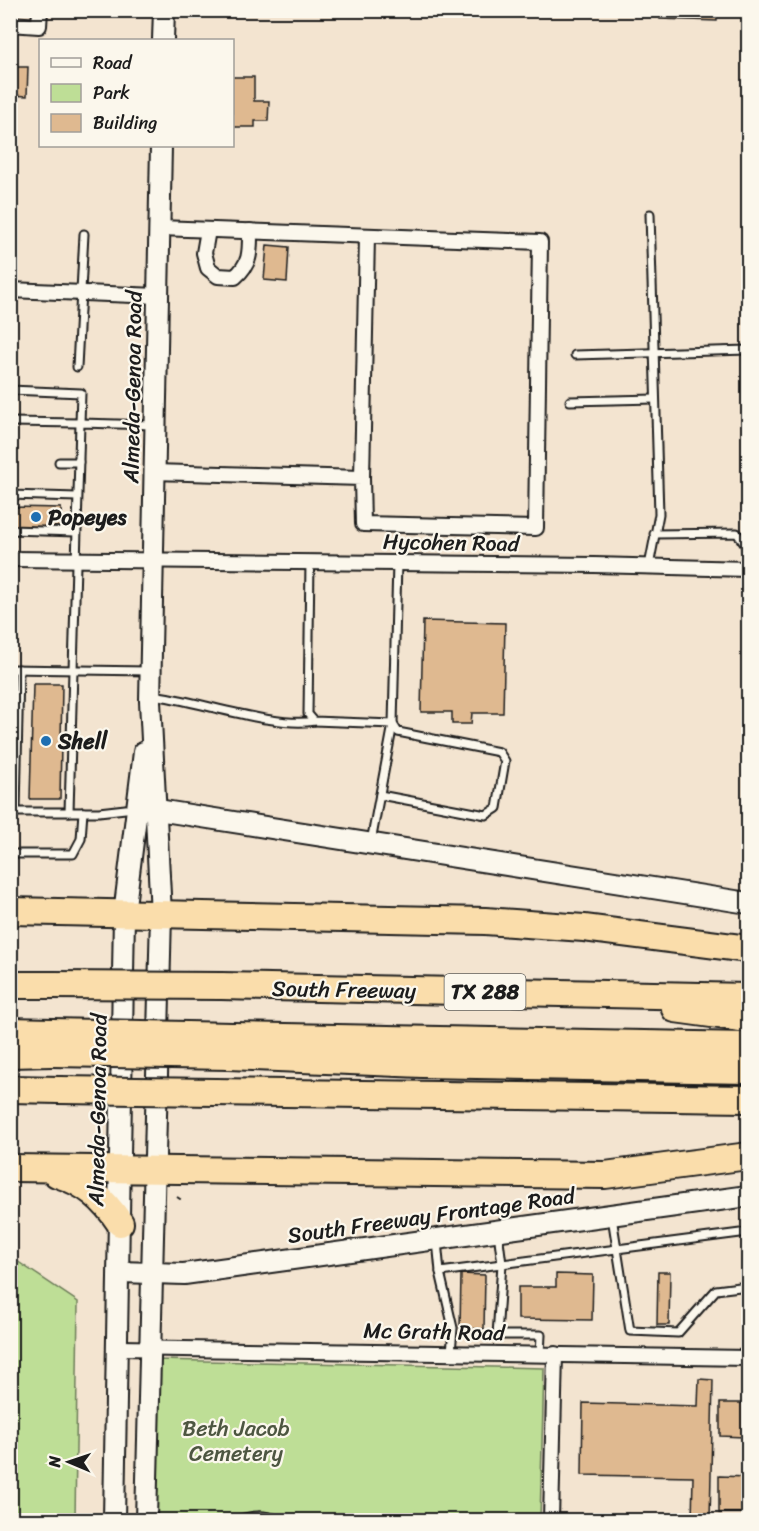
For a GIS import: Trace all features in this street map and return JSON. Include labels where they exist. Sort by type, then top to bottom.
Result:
[{"type":"highway","points":[[10,911],[485,921],[584,928],[748,949]]},
{"type":"highway","name":"South Freeway","points":[[10,985],[221,986],[748,997]]},
{"type":"highway","points":[[585,994],[731,1018],[748,1018]]},
{"type":"highway","points":[[10,1031],[52,1042],[230,1046],[748,1046]]},
{"type":"highway","points":[[10,1054],[52,1042]]},
{"type":"highway","points":[[230,1046],[422,1064],[748,1071]]},
{"type":"highway","points":[[504,1096],[748,1071]]},
{"type":"highway","points":[[10,1089],[748,1099]]},
{"type":"highway","points":[[10,1168],[605,1175],[748,1156]]},
{"type":"highway","points":[[39,1168],[72,1178],[94,1192],[108,1205],[120,1223]]},
{"type":"main road","points":[[163,39],[164,10]]},
{"type":"main road","name":"Almeda-Genoa Road","points":[[114,1521],[120,1272],[124,914],[146,808],[161,147]]},
{"type":"main road","points":[[146,808],[748,903]]},
{"type":"main road","name":"Almeda-Genoa Road","points":[[146,808],[161,914],[154,1273],[146,1521]]},
{"type":"main road","name":"South Freeway Frontage Road","points":[[120,1272],[184,1274],[748,1196]]},
{"type":"street","points":[[10,24],[39,26],[40,10]]},
{"type":"street","points":[[159,228],[540,242],[536,528],[363,524],[367,236]]},
{"type":"street","points":[[208,230],[204,253],[208,268],[219,276],[234,277],[246,267],[250,251],[250,231]]},
{"type":"street","points":[[10,290],[158,296]]},
{"type":"street","points":[[154,472],[363,478]]},
{"type":"street","name":"Hycohen Road","points":[[10,559],[397,562],[748,569]]},
{"type":"street","name":"Mc Grath Road","points":[[118,1348],[748,1358]]},
{"type":"street","points":[[551,1521],[555,1354]]},
{"type":"lane","points":[[649,566],[659,514],[650,214]]},
{"type":"lane","points":[[77,367],[84,234]]},
{"type":"lane","points":[[575,355],[748,350]]},
{"type":"lane","points":[[10,390],[81,393],[69,812]]},
{"type":"lane","points":[[570,401],[656,399]]},
{"type":"lane","points":[[10,422],[155,426]]},
{"type":"lane","points":[[59,462],[79,462]]},
{"type":"lane","points":[[10,495],[77,497]]},
{"type":"lane","points":[[10,530],[76,532]]},
{"type":"lane","points":[[654,534],[737,533],[746,546],[748,569]]},
{"type":"lane","points":[[310,561],[308,714],[314,721]]},
{"type":"lane","points":[[371,842],[393,724],[397,562]]},
{"type":"lane","points":[[146,808],[83,812],[13,812],[15,669],[150,671]]},
{"type":"lane","points":[[150,698],[178,698],[290,723],[314,721],[393,724]]},
{"type":"lane","points":[[380,795],[486,815],[497,808],[505,761],[499,752],[398,732],[393,724]]},
{"type":"lane","points":[[10,854],[73,854],[81,839],[83,812]]},
{"type":"lane","points":[[611,1215],[630,1331],[678,1333],[716,1290],[748,1286]]},
{"type":"lane","points":[[498,1230],[502,1264],[497,1335],[541,1335],[540,1354]]},
{"type":"lane","points":[[440,1272],[748,1232]]},
{"type":"lane","points":[[436,1238],[440,1272],[453,1328],[451,1353]]},
{"type":"lane","points":[[237,1521],[252,1515],[270,1516],[279,1521]]},
{"type":"path","points":[[177,1197],[180,1199],[182,1194]]},
{"type":"green space","points":[[11,1257],[78,1302],[75,1520],[11,1520]]},
{"type":"green space","name":"Beth Jacob Cemetery","points":[[158,1360],[544,1368],[540,1520],[155,1520]]},
{"type":"building","points":[[661,10],[717,10],[717,21],[660,19]]},
{"type":"building","points":[[10,67],[28,67],[27,96],[10,95]]},
{"type":"building","points":[[234,77],[254,77],[254,101],[269,101],[268,121],[255,121],[255,127],[234,127]]},
{"type":"building","points":[[267,245],[289,247],[287,282],[264,280]]},
{"type":"building","name":"Popeyes","points":[[10,507],[61,508],[61,528],[10,527]]},
{"type":"building","points":[[423,621],[505,623],[503,713],[472,713],[471,724],[452,724],[452,712],[421,712]]},
{"type":"building","name":"Shell","points":[[33,684],[62,684],[60,799],[30,799]]},
{"type":"building","points":[[658,1272],[670,1272],[669,1325],[657,1325]]},
{"type":"building","points":[[461,1274],[485,1275],[484,1329],[460,1328]]},
{"type":"building","points":[[556,1274],[593,1275],[592,1320],[518,1319],[518,1287],[556,1287]]},
{"type":"building","points":[[699,1379],[713,1380],[710,1520],[692,1520],[693,1477],[582,1475],[583,1403],[698,1406]]},
{"type":"building","points":[[720,1403],[744,1403],[744,1437],[720,1436]]},
{"type":"building","points":[[719,1476],[748,1477],[748,1513],[719,1513]]},
{"type":"place","name":"Popeyes","points":[[36,517]]},
{"type":"place","name":"Shell","points":[[46,741]]}]
